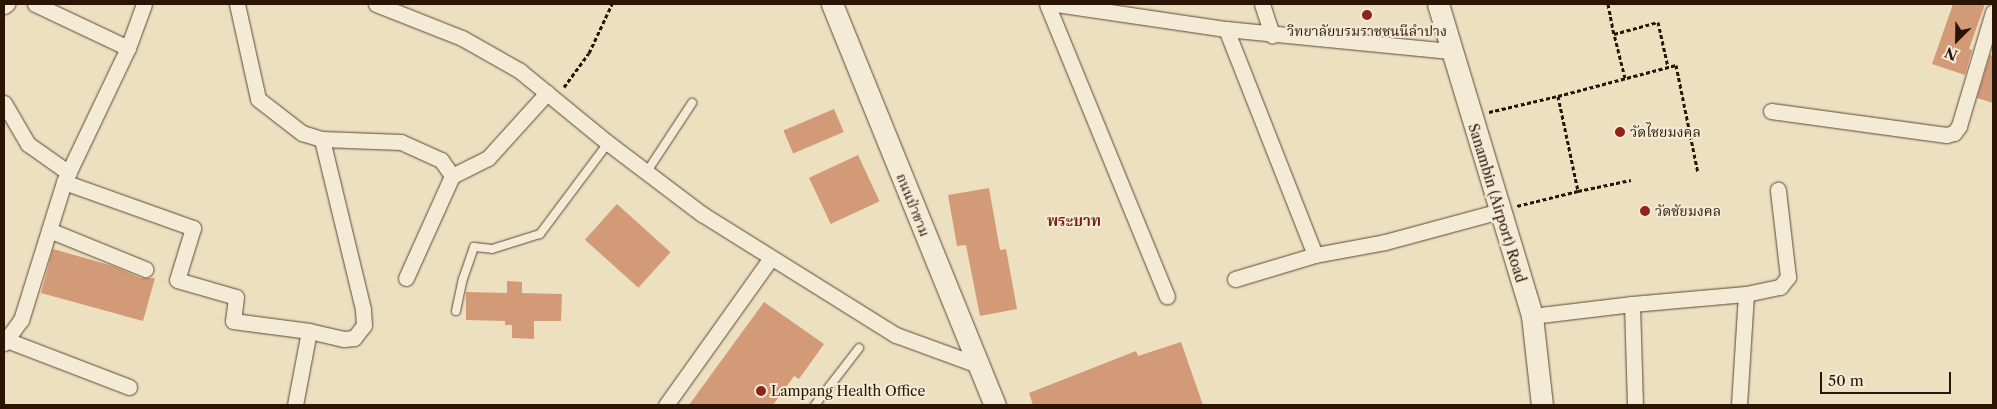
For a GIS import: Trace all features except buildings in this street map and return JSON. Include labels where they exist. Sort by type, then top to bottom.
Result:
[{"type":"street","points":[[35,4],[128,48]]},
{"type":"street","points":[[129,387],[5,341],[21,320],[66,178],[128,48],[144,4]]},
{"type":"street","points":[[237,4],[258,99],[302,133],[322,139],[401,142],[441,160],[452,176]]},
{"type":"street","points":[[376,4],[462,38],[520,72],[608,144],[702,214],[770,259],[896,335],[978,365]]},
{"type":"street","name":"ถนนป่าขาม","points":[[832,4],[995,405]]},
{"type":"street","points":[[1047,4],[1167,296]]},
{"type":"street","points":[[1056,4],[1272,35],[1450,51]]},
{"type":"street","points":[[1262,4],[1272,35]]},
{"type":"street","name":"Sanambin (Airport) Road","points":[[1438,4],[1450,51],[1532,316],[1542,405]]},
{"type":"street","points":[[1771,111],[1946,134],[1954,133],[1959,126],[1993,12]]},
{"type":"street","points":[[1226,29],[1315,256]]},
{"type":"street","points":[[406,278],[452,176],[488,158],[550,96]]},
{"type":"street","points":[[4,103],[28,144],[66,178],[193,228],[177,280],[236,298],[233,321],[309,331],[344,339],[354,338],[364,325],[363,309],[322,139]]},
{"type":"street","points":[[1532,316],[1632,304],[1746,294],[1780,287],[1788,277],[1778,190]]},
{"type":"street","points":[[1235,279],[1315,256],[1384,242],[1500,211]]},
{"type":"street","points":[[49,230],[145,269]]},
{"type":"street","points":[[666,405],[770,259]]},
{"type":"street","points":[[1739,405],[1746,294]]},
{"type":"street","points":[[1632,304],[1636,405]]},
{"type":"street","points":[[295,405],[309,331]]},
{"type":"lane","points":[[646,173],[692,103]]},
{"type":"lane","points":[[456,311],[462,279],[474,248],[492,249],[540,234],[608,144]]},
{"type":"lane","points":[[814,405],[859,348]]},
{"type":"path","points":[[550,96],[589,53],[612,4]]},
{"type":"path","points":[[1608,4],[1626,78]]},
{"type":"path","points":[[1614,34],[1658,22],[1668,67]]},
{"type":"path","points":[[1470,116],[1558,96],[1676,65],[1698,173]]},
{"type":"path","points":[[1558,96],[1578,191]]},
{"type":"path","points":[[1500,211],[1578,191],[1631,180]]},
{"type":"place","name":"วิทยาลัยบรมราชชนนีลำปาง","points":[[1367,15]]},
{"type":"place","name":"วัดไชยมงคล","points":[[1620,132]]},
{"type":"place","name":"วัดชัยมงคล","points":[[1645,211]]},
{"type":"place","name":"Lampang Health Office","points":[[761,391]]},
{"type":"district","name":"พระบาท","points":[[1074,221]]}]
